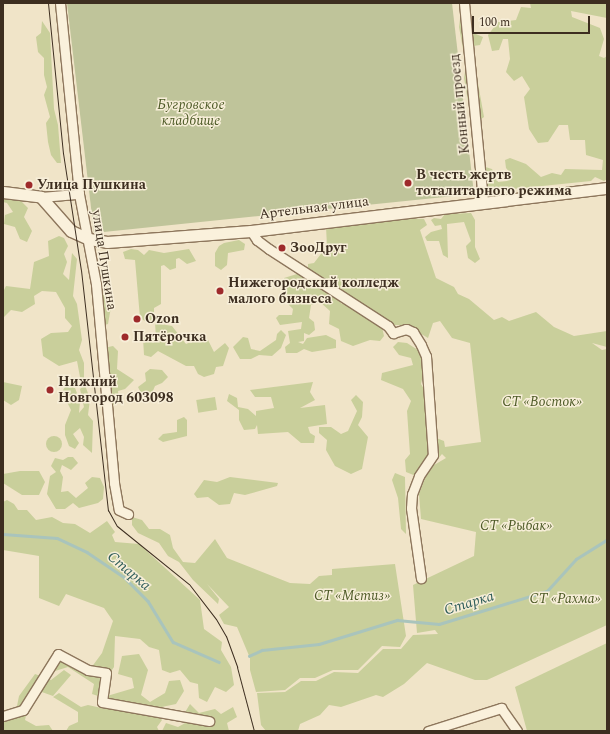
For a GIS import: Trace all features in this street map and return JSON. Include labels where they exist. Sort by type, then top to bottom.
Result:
[{"type":"street","name":"улица Пушкина","points":[[60,3],[79,194],[89,239],[96,292],[115,489],[119,510],[128,514]]},
{"type":"street","name":"Конный проезд","points":[[464,3],[483,202]]},
{"type":"street","name":"Артельная улица","points":[[41,197],[71,231],[89,239],[107,242],[141,241],[251,231],[607,188]]},
{"type":"street","points":[[3,192],[41,197],[79,194]]},
{"type":"street","points":[[53,212],[51,204],[54,196]]},
{"type":"street","points":[[251,231],[257,240],[269,250],[388,326],[393,333],[406,330],[413,332],[421,344],[426,356],[434,454],[420,476],[412,494],[411,508],[421,578]]},
{"type":"street","points":[[3,716],[23,710],[58,654],[88,670],[106,673],[102,702],[209,721]]},
{"type":"street","points":[[428,731],[501,708],[517,731]]},
{"type":"green space","name":"Бугровское кладбище","points":[[67,3],[452,3],[474,194],[94,233]]},
{"type":"green space","points":[[530,3],[607,3],[607,18],[571,11],[572,17],[600,28],[604,39],[599,56],[604,58],[607,56],[607,179],[604,181],[595,177],[591,181],[494,191],[484,189],[482,166],[492,169],[498,182],[507,181],[512,175],[506,168],[505,160],[510,158],[526,164],[541,177],[552,173],[561,175],[565,169],[602,170],[603,160],[586,155],[585,140],[570,140],[568,125],[559,125],[548,142],[538,143],[529,129],[524,97],[530,89],[522,76],[514,81],[506,72],[510,59],[508,39],[503,39],[499,50],[492,51],[488,35],[498,22],[516,20],[521,7],[531,8]]},
{"type":"green space","points":[[461,11],[471,32],[483,37],[480,45],[473,46],[470,61],[475,66],[484,117],[477,122],[471,119],[464,78],[466,66],[459,27]]},
{"type":"green space","points":[[42,21],[50,33],[54,109],[58,125],[61,163],[57,163],[51,155],[48,142],[46,123],[50,117],[44,95],[47,87],[44,75],[44,58],[38,52],[36,37],[41,33]]},
{"type":"green space","points":[[3,194],[15,195],[28,208],[24,217],[32,231],[27,242],[20,239],[15,227],[4,224],[5,215],[13,212],[7,203],[3,202]]},
{"type":"green space","points":[[471,213],[475,220],[475,247],[480,259],[475,263],[468,258],[466,246],[471,241],[464,222],[447,224],[448,258],[443,255],[439,241],[427,241],[425,237],[431,232],[442,229],[441,225],[435,226],[431,220],[434,218],[441,219],[445,214]]},
{"type":"green space","points":[[403,218],[424,219],[427,225],[420,230],[436,278],[454,287],[458,294],[469,299],[494,320],[502,317],[509,321],[536,312],[554,327],[574,336],[607,331],[607,347],[592,343],[602,350],[607,349],[607,625],[487,680],[475,680],[427,663],[404,684],[383,697],[376,695],[341,707],[329,705],[320,715],[300,724],[298,731],[266,731],[261,725],[257,693],[285,692],[301,681],[316,681],[334,672],[358,673],[383,649],[401,649],[413,635],[438,634],[435,630],[417,633],[413,585],[474,556],[476,532],[421,519],[419,494],[429,468],[446,458],[442,454],[437,460],[427,460],[416,476],[406,472],[405,460],[410,454],[407,411],[411,401],[403,389],[381,380],[382,373],[413,365],[411,358],[399,355],[393,347],[398,342],[407,343],[421,352],[424,370],[421,384],[427,394],[425,420],[431,436],[444,441],[445,447],[481,442],[470,343],[452,338],[440,321],[433,323],[428,338],[406,325],[394,325],[308,271],[308,264],[314,263],[327,246],[326,227]]},
{"type":"green space","points":[[59,236],[64,238],[68,246],[64,254],[67,262],[63,274],[69,280],[72,253],[77,259],[73,296],[77,304],[82,340],[79,350],[84,363],[84,378],[80,377],[77,361],[59,366],[43,356],[41,339],[51,333],[68,332],[72,326],[65,318],[65,308],[56,292],[42,291],[34,296],[35,304],[22,312],[11,310],[3,318],[3,292],[6,286],[30,289],[34,262],[49,256],[48,241]]},
{"type":"green space","points":[[239,240],[245,244],[244,250],[228,253],[227,265],[221,270],[215,266],[215,253],[219,246],[224,243]]},
{"type":"green space","points":[[131,249],[138,250],[144,255],[149,250],[164,253],[189,249],[196,261],[187,264],[179,258],[176,259],[176,268],[170,270],[164,265],[161,266],[161,304],[154,308],[154,317],[148,323],[140,318],[135,260],[125,259],[123,252]]},
{"type":"green space","points":[[297,274],[309,277],[315,284],[327,289],[342,304],[351,304],[380,318],[384,336],[380,341],[370,340],[353,346],[341,341],[339,329],[329,324],[330,311],[320,302],[311,305],[309,318],[314,322],[315,330],[309,335],[304,333],[304,341],[298,342],[303,344],[307,338],[326,335],[336,340],[336,348],[312,352],[304,349],[297,353],[286,353],[285,347],[290,343],[288,331],[301,329],[302,322],[280,325],[276,318],[279,315],[292,315],[293,309],[286,302],[284,278]]},
{"type":"green space","points":[[101,294],[106,296],[111,307],[108,324],[101,326]]},
{"type":"green space","points":[[155,323],[172,326],[186,344],[203,337],[208,340],[214,352],[225,343],[229,348],[223,366],[216,367],[214,374],[204,377],[198,374],[194,366],[186,366],[158,351],[151,357],[144,355],[143,338],[148,333],[156,338]]},
{"type":"green space","points":[[281,330],[286,335],[281,348],[272,356],[259,355],[251,359],[240,359],[233,347],[243,337],[248,338],[251,349],[260,351],[276,340],[277,334]]},
{"type":"green space","points":[[113,346],[118,351],[117,369],[134,380],[125,389],[118,391],[119,402],[114,405],[105,401],[107,382],[98,358],[99,349]]},
{"type":"green space","points":[[150,369],[162,370],[168,377],[162,383],[155,386],[152,393],[143,397],[138,387],[146,381],[145,373]]},
{"type":"green space","points":[[3,382],[22,386],[19,400],[11,405],[3,400]]},
{"type":"green space","points":[[313,382],[310,392],[315,400],[300,408],[325,405],[327,424],[308,427],[310,433],[315,436],[314,443],[301,443],[288,432],[258,434],[257,425],[255,429],[244,430],[239,420],[239,410],[227,401],[229,394],[237,398],[238,407],[248,409],[256,416],[256,411],[274,408],[271,397],[255,397],[250,390]]},
{"type":"green space","points":[[66,385],[75,388],[80,401],[79,413],[84,407],[80,389],[85,385],[90,399],[88,415],[93,421],[92,453],[83,445],[84,437],[80,428],[73,434],[79,443],[75,449],[69,446],[65,435],[65,425],[71,410],[62,392]]},
{"type":"green space","points":[[356,395],[363,402],[362,417],[358,425],[368,437],[362,469],[351,474],[335,466],[326,450],[327,440],[319,433],[319,427],[331,427],[341,434],[348,431],[357,411],[351,400]]},
{"type":"green space","points":[[215,397],[217,410],[198,413],[196,400]]},
{"type":"green space","points":[[184,417],[187,420],[187,436],[163,442],[158,439],[163,434],[177,432],[177,420]]},
{"type":"green space","points":[[54,436],[61,441],[62,444],[57,451],[54,452],[47,447],[46,444],[51,437]]},
{"type":"green space","points":[[68,457],[73,457],[78,463],[71,470],[62,465],[60,471],[63,477],[61,492],[68,491],[76,498],[88,488],[85,483],[92,477],[100,478],[104,487],[103,499],[98,503],[79,508],[73,503],[65,509],[56,509],[47,494],[50,476],[56,472],[51,466],[55,458],[63,460]]},
{"type":"green space","points":[[20,471],[39,471],[45,482],[39,495],[22,495],[3,483],[3,474]]},
{"type":"green space","points":[[395,473],[405,477],[406,534],[401,529],[398,498],[392,480]]},
{"type":"green space","points":[[230,477],[278,483],[277,486],[245,495],[234,493],[230,504],[219,505],[208,497],[197,498],[194,494],[204,480],[217,482]]},
{"type":"green space","points":[[7,500],[14,504],[18,510],[27,510],[36,520],[52,517],[63,523],[75,524],[90,533],[107,521],[115,532],[112,535],[115,542],[139,544],[200,600],[204,629],[222,642],[221,650],[231,667],[234,685],[226,692],[215,687],[207,702],[199,698],[198,684],[190,682],[180,670],[170,673],[162,670],[159,650],[149,647],[140,639],[115,636],[114,667],[108,676],[106,690],[98,696],[92,694],[94,684],[68,667],[55,671],[46,669],[49,658],[59,656],[91,668],[102,653],[113,621],[104,608],[66,594],[59,606],[39,598],[39,556],[3,550],[3,502]]},
{"type":"green space","name":"СТ «Метиз»","points":[[132,517],[142,520],[149,529],[160,529],[170,535],[173,548],[183,562],[195,563],[215,539],[227,558],[290,583],[310,584],[319,576],[332,575],[332,569],[395,564],[406,636],[400,647],[382,646],[358,670],[333,670],[315,678],[300,678],[285,690],[256,692],[250,670],[250,658],[237,627],[224,624],[219,615],[229,607],[207,584],[219,599],[218,604],[193,580],[179,562],[168,556],[159,543],[138,533],[132,525]]},
{"type":"green space","points":[[607,643],[607,731],[527,731],[515,687]]},
{"type":"green space","points":[[139,654],[148,670],[141,695],[150,702],[165,693],[169,681],[180,680],[184,691],[176,704],[152,709],[162,720],[157,727],[159,731],[66,731],[69,726],[78,722],[78,712],[53,697],[59,693],[81,707],[88,705],[106,709],[107,696],[134,688],[132,678],[118,674],[122,656]]},
{"type":"green space","points":[[64,670],[71,675],[53,696],[39,691],[29,702],[25,720],[36,726],[49,725],[53,731],[3,731],[3,718],[15,716],[19,696],[35,674],[51,680]]},
{"type":"green space","points":[[190,704],[199,713],[215,709],[221,714],[233,707],[237,717],[227,723],[229,731],[162,731],[166,723],[178,727],[187,722],[184,714]]},
{"type":"waterway","name":"Старка","points":[[3,534],[57,538],[87,552],[124,577],[148,601],[173,642],[219,662]]},
{"type":"waterway","name":"Старка","points":[[249,656],[262,650],[319,644],[397,620],[439,624],[547,591],[576,559],[607,540]]},
{"type":"tram line","points":[[48,3],[63,153],[81,270],[108,510],[117,526],[189,584],[216,619],[226,636],[237,667],[254,731]]},
{"type":"place","name":"В честь жертв тоталитарного режима","points":[[408,183]]},
{"type":"place","name":"Улица Пушкина","points":[[29,185]]},
{"type":"place","name":"ЗооДруг","points":[[282,248]]},
{"type":"place","name":"Нижегородский колледж малого бизнеса","points":[[220,291]]},
{"type":"place","name":"Ozon","points":[[137,319]]},
{"type":"place","name":"Пятёрочка","points":[[125,337]]},
{"type":"place","name":"Нижний Новгород 603098","points":[[50,390]]},
{"type":"park label","name":"СТ «Восток»","points":[[542,402]]},
{"type":"park label","name":"СТ «Рыбак»","points":[[516,526]]},
{"type":"park label","name":"СТ «Рахма»","points":[[565,599]]}]
